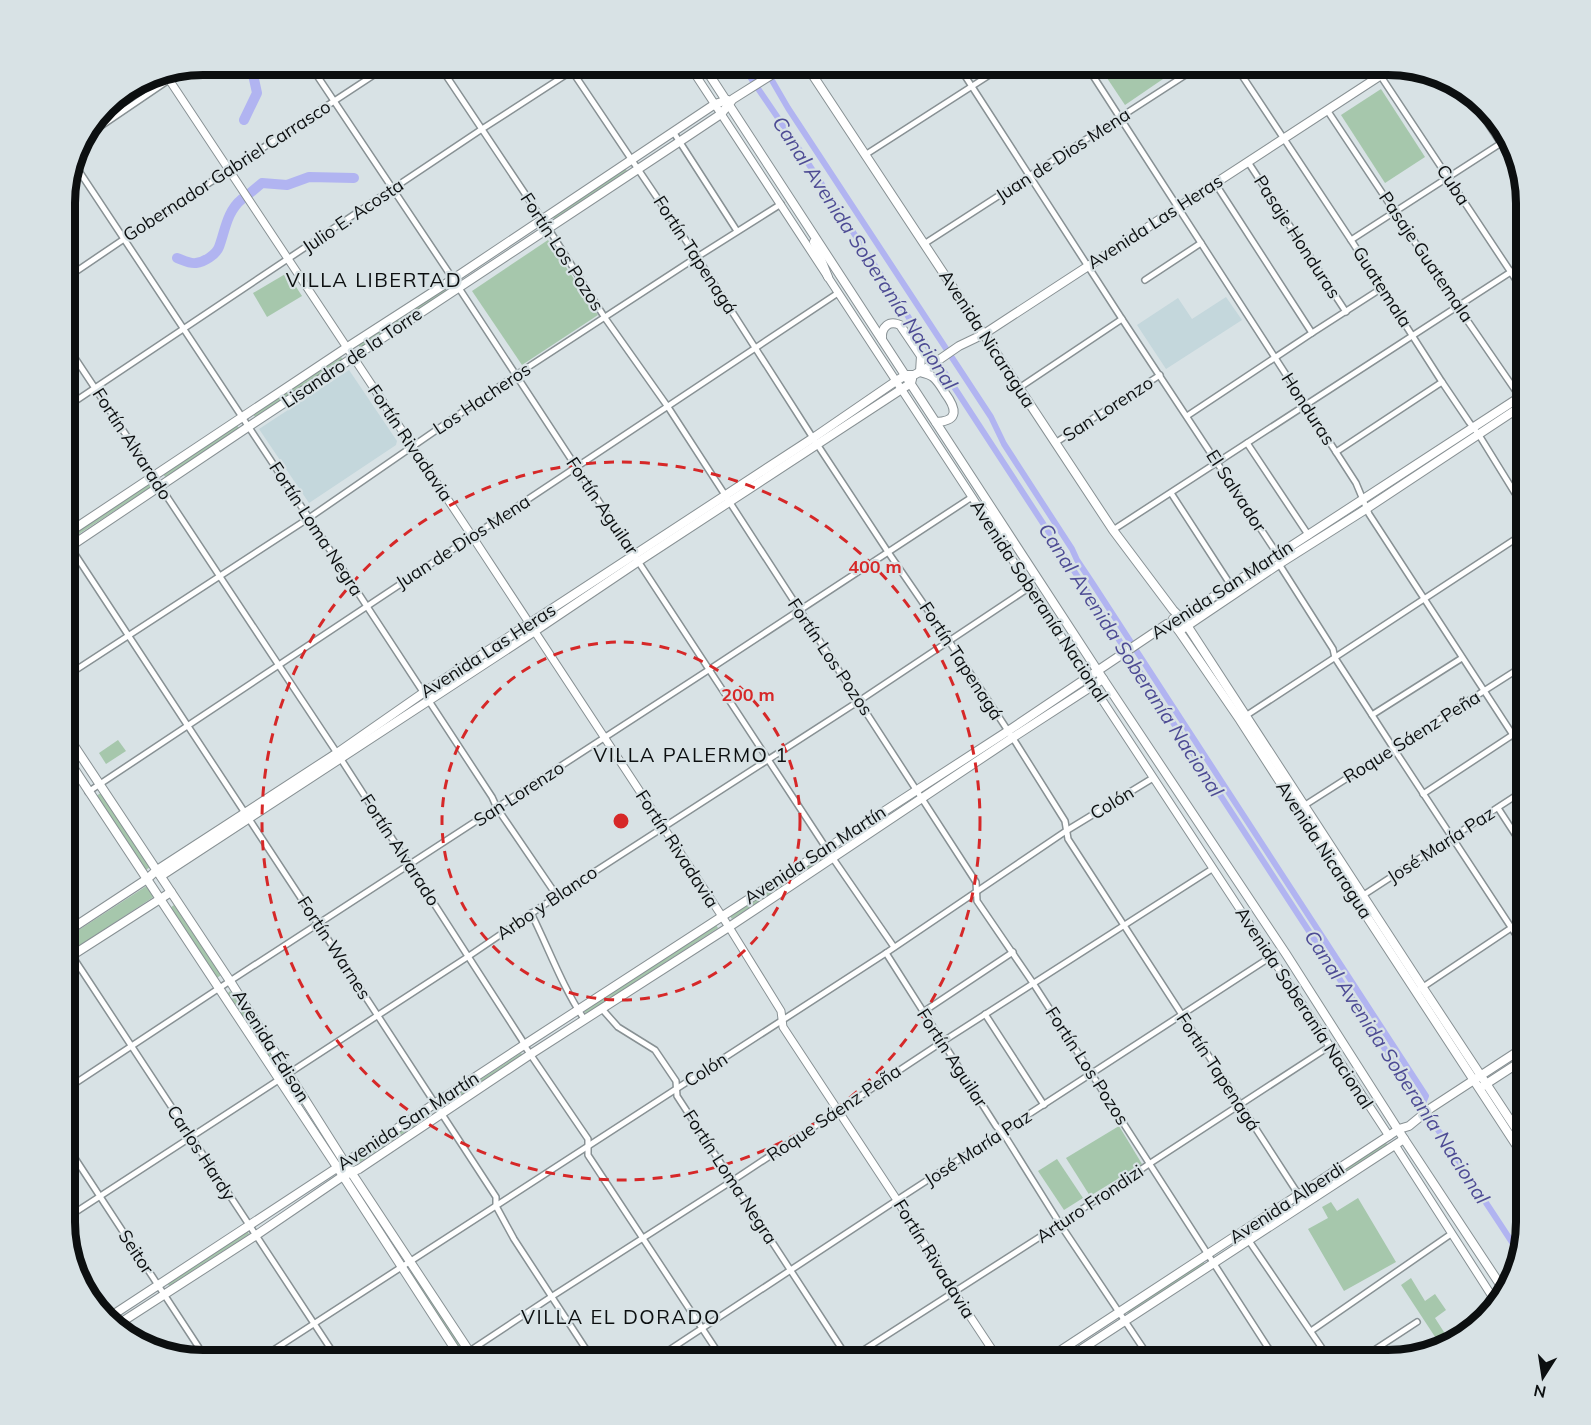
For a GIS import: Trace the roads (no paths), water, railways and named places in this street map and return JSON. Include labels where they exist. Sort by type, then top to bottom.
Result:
[{"type":"main road","name":"Avenida Soberanía Nacional","points":[[711,75],[882,340],[912,376],[936,422],[1500,1284]]},
{"type":"main road","name":"Lisandro de la Torre","points":[[75,530],[715,104],[729,101],[770,75]]},
{"type":"main road","name":"Avenida Nicaragua","points":[[813,75],[1113,530],[1187,626],[1243,718],[1419,990],[1474,1080],[1483,1086]]},
{"type":"main road","name":"Avenida Las Heras","points":[[815,441],[896,381],[912,376],[959,346],[984,334],[1380,75]]},
{"type":"main road","name":"Lisandro de la Torre","points":[[75,543],[721,114],[729,101]]},
{"type":"main road","points":[[807,225],[828,277]]},
{"type":"main road","points":[[882,340],[883,329],[886,325],[895,323],[900,325],[921,356],[912,376],[930,375],[935,378],[954,408],[954,414],[950,419],[945,422],[936,422]]},
{"type":"main road","name":"Avenida Las Heras","points":[[75,926],[339,756],[815,441],[901,389],[912,376]]},
{"type":"main road","name":"Avenida San Martín","points":[[122,1321],[729,927],[922,798],[1098,670],[1167,624],[1181,618],[1472,427],[1516,404]]},
{"type":"main road","name":"Avenida San Martín","points":[[1179,631],[1479,435],[1516,406]]},
{"type":"main road","points":[[979,506],[1021,552]]},
{"type":"main road","points":[[1173,610],[1173,622]]},
{"type":"main road","name":"Avenida Nicaragua","points":[[1173,622],[1243,718]]},
{"type":"main road","name":"Avenida Soberanía Nacional","points":[[1088,678],[1094,686]]},
{"type":"main road","name":"Avenida San Martín","points":[[114,1314],[916,789],[1103,679]]},
{"type":"main road","name":"Avenida Édison","points":[[75,747],[288,1072],[341,1166]]},
{"type":"main road","name":"Avenida Édison","points":[[75,771],[279,1079],[410,1262],[468,1350]]},
{"type":"main road","points":[[75,954],[171,892]]},
{"type":"main road","name":"Avenida Alberdi","points":[[1061,1350],[1399,1129],[1409,1126],[1431,1108],[1516,1053]]},
{"type":"main road","points":[[1483,1086],[1516,1065]]},
{"type":"main road","points":[[1483,1086],[1516,1131]]},
{"type":"main road","points":[[1483,1086],[1516,1143]]},
{"type":"main road","points":[[1404,1139],[1409,1126]]},
{"type":"main road","points":[[1389,1136],[1395,1145]]},
{"type":"main road","name":"Avenida Alberdi","points":[[1081,1350],[1404,1139]]},
{"type":"main road","name":"Avenida Édison","points":[[347,1175],[453,1350]]},
{"type":"street","name":"Fortín Aguilar","points":[[317,75],[637,557],[832,857],[894,947]]},
{"type":"street","name":"Gobernador Gabriel Carrasco","points":[[75,272],[373,75]]},
{"type":"street","name":"Fortín Los Pozos","points":[[446,75],[605,318],[668,407],[922,798],[976,882],[977,901],[1013,952],[1270,1350]]},
{"type":"street","name":"Julio E. Acosta","points":[[75,401],[566,75]]},
{"type":"street","name":"Fortín Tapenagá","points":[[575,75],[1010,734],[1065,820],[1068,839],[1304,1203]]},
{"type":"street","name":"Avenida Soberanía Nacional","points":[[696,75],[979,506],[1088,678]]},
{"type":"street","name":"El Salvador","points":[[965,75],[1278,555],[1279,564],[1333,649],[1335,658],[1516,934]]},
{"type":"street","points":[[865,155],[988,75]]},
{"type":"street","name":"Honduras","points":[[1093,75],[1356,483],[1366,509],[1516,740]]},
{"type":"street","name":"Juan de Dios Mena","points":[[924,244],[1184,75]]},
{"type":"street","name":"Guatemala","points":[[1242,75],[1516,495]]},
{"type":"street","name":"Cuba","points":[[1380,75],[1516,279]]},
{"type":"street","points":[[99,127],[169,80]]},
{"type":"street","name":"Fortín Rivadavia","points":[[169,80],[729,927],[781,1011],[783,1027],[992,1350]]},
{"type":"street","name":"Pasaje Guatemala","points":[[1327,110],[1458,306],[1516,387]]},
{"type":"street","points":[[1351,240],[1501,144],[1484,118]]},
{"type":"street","points":[[674,133],[737,231]]},
{"type":"street","name":"Pasaje Honduras","points":[[1248,162],[1346,312]]},
{"type":"street","name":"Fortín Loma Negra","points":[[79,171],[557,896]]},
{"type":"street","points":[[1215,183],[1312,333]]},
{"type":"street","name":"Los Hacheros","points":[[75,670],[309,518],[516,375],[781,204]]},
{"type":"street","points":[[1145,280],[1201,243]]},
{"type":"street","points":[[1113,530],[1516,269]]},
{"type":"street","points":[[1187,416],[1382,288]]},
{"type":"street","name":"Juan de Dios Mena","points":[[88,792],[838,293]]},
{"type":"street","points":[[1018,388],[1122,319]]},
{"type":"street","name":"Fortín Alvarado","points":[[75,358],[339,756],[524,1045],[588,1138],[588,1155],[716,1350]]},
{"type":"street","name":"San Lorenzo","points":[[1055,443],[1160,375]]},
{"type":"street","points":[[1336,453],[1442,382]]},
{"type":"street","points":[[1247,443],[1313,542]]},
{"type":"street","points":[[1171,493],[1236,593]]},
{"type":"street","name":"San Lorenzo","points":[[75,1084],[972,496]]},
{"type":"street","points":[[1243,718],[1516,539]]},
{"type":"street","name":"Fortín Warnes","points":[[75,558],[247,815],[496,1197],[496,1206],[514,1239],[586,1350]]},
{"type":"street","name":"Arbo y Blanco","points":[[75,1212],[1030,587]]},
{"type":"street","points":[[1372,716],[1462,658]]},
{"type":"street","name":"Roque Sáenz Peña","points":[[1301,807],[1516,671]]},
{"type":"street","name":"Avenida Soberanía Nacional","points":[[1094,686],[1389,1136]]},
{"type":"street","points":[[1423,794],[1516,733]]},
{"type":"street","name":"Colón","points":[[273,1350],[886,953],[1066,831],[1153,778]]},
{"type":"street","name":"José María Paz","points":[[1359,898],[1516,796]]},
{"type":"street","points":[[1498,808],[1516,836]]},
{"type":"street","name":"Roque Sáenz Peña","points":[[472,1350],[837,1110],[1212,869]]},
{"type":"street","points":[[531,913],[555,966],[584,1019]]},
{"type":"street","points":[[1419,990],[1516,925]]},
{"type":"street","points":[[922,1012],[1013,952]]},
{"type":"street","name":"Fortín Aguilar","points":[[886,953],[1060,1224],[1145,1350]]},
{"type":"street","name":"José María Paz","points":[[669,1350],[1272,956]]},
{"type":"street","name":"Carlos Hardy","points":[[75,968],[132,1047],[331,1350]]},
{"type":"street","name":"Fortín Loma Negra","points":[[602,1009],[618,1027],[655,1050],[676,1081],[677,1096],[842,1350]]},
{"type":"street","points":[[985,1014],[1044,1105]]},
{"type":"street","name":"Arturo Frondizi","points":[[864,1350],[1330,1046]]},
{"type":"street","points":[[1395,1145],[1492,1297]]},
{"type":"street","name":"Seitor","points":[[75,1158],[200,1350]]},
{"type":"street","points":[[1243,1232],[1323,1350]]},
{"type":"street","points":[[1311,1331],[1451,1234]]},
{"type":"street","points":[[1374,1350],[1417,1322]]},
{"type":"waterway","points":[[244,120],[257,93],[253,75]]},
{"type":"waterway","name":"Canal Avenida Soberanía Nacional","points":[[749,75],[1514,1246]]},
{"type":"waterway","points":[[769,75],[788,108],[991,417],[1004,444],[1077,560],[1426,1096],[1422,1105]]},
{"type":"waterway","points":[[250,193],[262,183],[287,185],[309,177],[354,178]]},
{"type":"waterway","points":[[177,258],[196,263],[213,255],[219,247],[233,209],[242,199]]},
{"type":"district","name":"VILLA LIBERTAD","points":[[374,280]]},
{"type":"district","name":"VILLA PALERMO 1","points":[[691,755]]},
{"type":"district","name":"VILLA EL DORADO","points":[[621,1317]]}]
